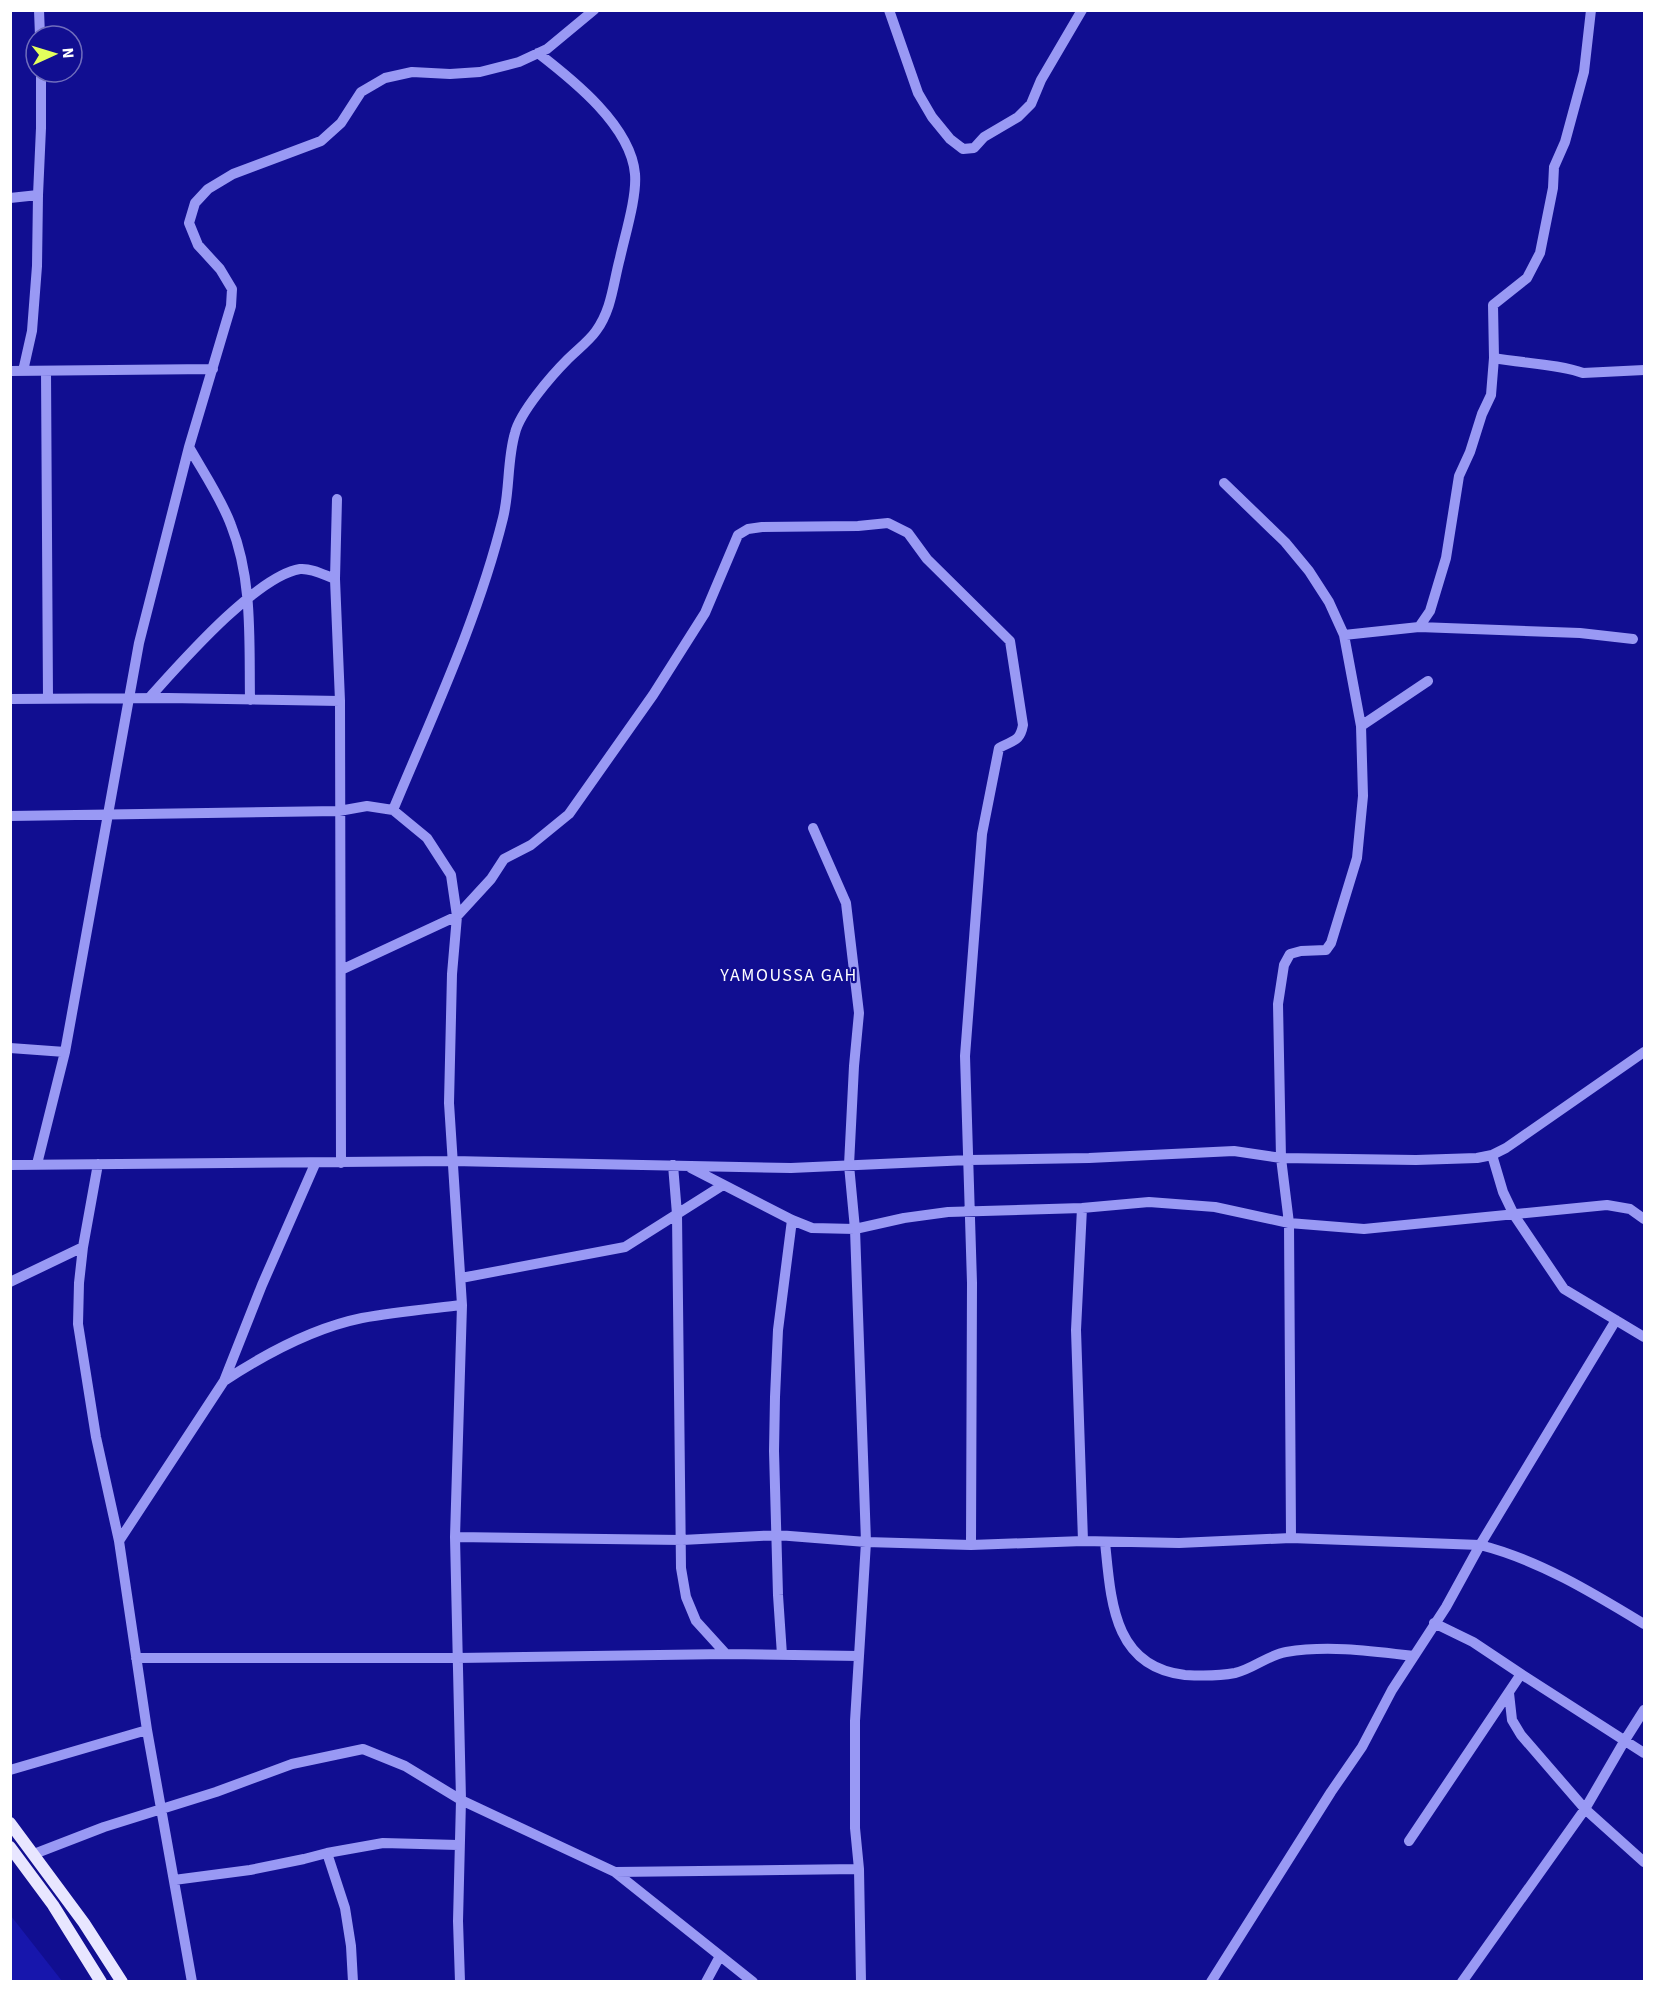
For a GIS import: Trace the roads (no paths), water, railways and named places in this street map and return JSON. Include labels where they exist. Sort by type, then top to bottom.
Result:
[{"type":"main road","points":[[10,1823],[84,1923],[122,1982]]},
{"type":"main road","points":[[10,1847],[53,1905],[101,1982]]},
{"type":"street","points":[[37,1164],[65,1052],[139,643],[189,447],[231,306],[232,289],[220,268],[198,245],[189,223],[195,203],[208,189],[233,174],[321,141],[341,123],[361,92],[385,78],[412,72],[450,74],[480,72],[519,62],[547,49],[594,10]]},
{"type":"street","points":[[888,10],[918,93],[932,117],[950,139],[963,149],[974,148],[984,137],[1018,117],[1032,104],[1041,80],[1082,10]]},
{"type":"street","points":[[1419,627],[1430,611],[1446,558],[1460,476],[1491,395],[1494,358],[1493,305],[1527,278],[1539,253],[1553,188],[1554,167],[1565,142],[1584,72],[1591,10]]},
{"type":"street","points":[[393,810],[462,649],[504,516],[515,432],[531,403],[564,363],[596,332],[610,305],[630,214],[635,174],[627,145],[610,120],[574,81],[538,54]]},
{"type":"street","points":[[23,371],[32,331],[37,266],[41,84]]},
{"type":"street","points":[[10,198],[38,195]]},
{"type":"street","points":[[1494,358],[1574,369],[1583,373],[1644,370]]},
{"type":"street","points":[[10,371],[213,369]]},
{"type":"street","points":[[45,370],[48,698]]},
{"type":"street","points":[[189,447],[231,524],[243,567],[248,599],[250,700]]},
{"type":"street","points":[[1224,483],[1285,543],[1309,571],[1329,603],[1344,635],[1361,726],[1363,796],[1357,858],[1331,943],[1326,950],[1290,954],[1284,965],[1278,1004],[1281,1158],[1289,1223],[1291,1538]]},
{"type":"street","points":[[337,500],[335,579],[340,701],[341,1163]]},
{"type":"street","points":[[341,970],[457,916],[490,879],[504,859],[531,845],[568,814],[653,695],[705,613],[738,535],[748,529],[888,523],[908,533],[927,559],[1010,641],[1023,725],[1022,734],[1017,740],[999,748],[982,834],[965,1056],[972,1283],[971,1545]]},
{"type":"street","points":[[149,698],[197,645],[256,591],[298,570],[309,569],[335,579]]},
{"type":"street","points":[[1344,635],[1419,627],[1580,633],[1633,639]]},
{"type":"street","points":[[1361,726],[1428,681]]},
{"type":"street","points":[[10,699],[149,698],[340,701]]},
{"type":"street","points":[[10,816],[339,811],[367,806],[393,810],[427,838],[451,875],[457,916],[452,974],[449,1103],[462,1305],[455,1537],[461,1800],[458,1845],[460,1982]]},
{"type":"street","points":[[813,828],[846,903],[854,955],[859,1013],[849,1165],[855,1229],[866,1542],[855,1721],[855,1828],[859,1869],[861,1982]]},
{"type":"street","points":[[10,1048],[65,1052]]},
{"type":"street","points":[[10,1165],[453,1161],[792,1168],[1234,1151],[1281,1158],[1416,1160],[1477,1158],[1492,1155],[1515,1141],[1644,1052]]},
{"type":"street","points":[[1492,1155],[1503,1192],[1514,1215],[1564,1289],[1644,1337]]},
{"type":"street","points":[[98,1164],[83,1246],[78,1324],[96,1437],[119,1541],[160,1809],[192,1982]]},
{"type":"street","points":[[119,1541],[224,1381],[262,1285],[315,1164]]},
{"type":"street","points":[[673,1165],[677,1214],[681,1568],[686,1598],[696,1621],[726,1654]]},
{"type":"street","points":[[688,1166],[812,1228],[855,1229],[904,1218],[970,1212],[1168,1202],[1215,1207],[1289,1223],[1364,1229],[1607,1205],[1630,1209],[1644,1219]]},
{"type":"street","points":[[461,1278],[625,1246],[723,1185]]},
{"type":"street","points":[[1082,1208],[1076,1330],[1083,1541]]},
{"type":"street","points":[[782,1655],[774,1451],[778,1330],[792,1220]]},
{"type":"street","points":[[10,1282],[83,1246]]},
{"type":"street","points":[[224,1381],[265,1354],[359,1318],[462,1305]]},
{"type":"street","points":[[1211,1982],[1330,1792],[1362,1747],[1413,1656],[1446,1607],[1480,1545],[1616,1320]]},
{"type":"street","points":[[455,1537],[682,1540],[777,1535],[866,1542],[971,1545],[1291,1538],[1480,1545],[1496,1548],[1562,1577],[1644,1624]]},
{"type":"street","points":[[1105,1542],[1112,1599],[1120,1629],[1130,1646],[1144,1662],[1168,1673],[1203,1676],[1237,1672],[1284,1652],[1320,1649],[1356,1649],[1413,1656]]},
{"type":"street","points":[[1434,1623],[1473,1642],[1644,1753]]},
{"type":"street","points":[[136,1658],[458,1658],[726,1654],[859,1656]]},
{"type":"street","points":[[1409,1840],[1521,1674]]},
{"type":"street","points":[[1509,1693],[1512,1720],[1521,1734],[1585,1809],[1644,1862]]},
{"type":"street","points":[[1462,1982],[1585,1809],[1644,1710]]},
{"type":"street","points":[[10,1770],[147,1730]]},
{"type":"street","points":[[34,1854],[104,1827],[216,1792],[292,1764],[363,1749],[405,1766],[461,1800],[615,1872],[753,1982]]},
{"type":"street","points":[[174,1880],[250,1870],[327,1852],[383,1843],[458,1845]]},
{"type":"street","points":[[327,1852],[345,1908],[351,1946],[353,1982]]},
{"type":"street","points":[[615,1872],[859,1869]]},
{"type":"street","points":[[706,1982],[720,1956]]},
{"type":"district","name":"YAMOUSSA GAH","points":[[789,975]]}]
